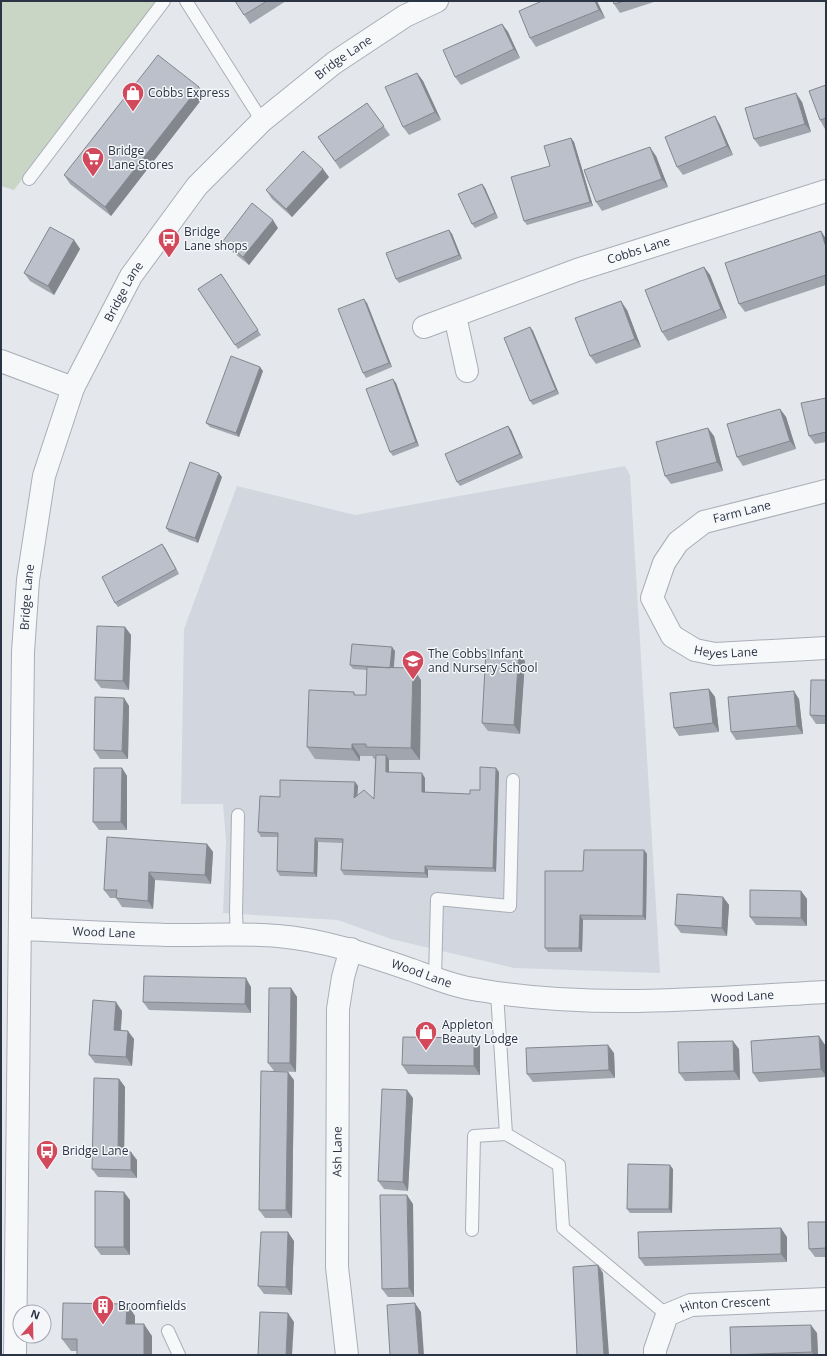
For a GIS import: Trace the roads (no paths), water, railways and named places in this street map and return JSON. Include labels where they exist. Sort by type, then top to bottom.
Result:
[{"type":"street","name":"Bridge Lane","points":[[15,1355],[23,652],[28,580],[44,476],[73,388],[131,276],[197,186],[262,121],[334,63],[405,16],[437,1]]},
{"type":"street","name":"Cobbs Lane","points":[[424,327],[577,270],[826,191]]},
{"type":"street","points":[[455,316],[467,371]]},
{"type":"street","points":[[1,361],[73,388]]},
{"type":"street","name":"Farm Lane","points":[[652,598],[664,563],[678,542],[704,522],[826,491]]},
{"type":"street","name":"Heyes Lane","points":[[652,598],[672,636],[695,650],[715,654],[826,648]]},
{"type":"street","name":"Wood Lane","points":[[20,928],[237,936],[277,936],[324,942],[351,949],[435,978],[476,990],[497,993],[603,1001],[666,1000],[826,992]]},
{"type":"street","name":"Ash Lane","points":[[347,1355],[337,1267],[338,1009],[343,976],[351,949]]},
{"type":"street","name":"Hinton Crescent","points":[[655,1355],[655,1350],[667,1315],[691,1305],[826,1299]]},
{"type":"lane","points":[[29,179],[164,1]]},
{"type":"lane","points":[[186,1],[262,121]]},
{"type":"lane","points":[[435,978],[437,899],[510,906],[513,780]]},
{"type":"lane","points":[[237,936],[238,815]]},
{"type":"lane","points":[[497,993],[506,1134]]},
{"type":"lane","points":[[472,1230],[474,1136],[506,1134],[559,1165],[563,1228],[667,1315]]},
{"type":"lane","points":[[168,1331],[178,1355]]},
{"type":"place","name":"Cobbs Express","points":[[133,112]]},
{"type":"place","name":"Bridge Lane Stores","points":[[93,178]]},
{"type":"place","name":"Bridge Lane shops","points":[[169,258]]},
{"type":"place","name":"The Cobbs Infant and Nursery School","points":[[413,680]]},
{"type":"place","name":"Appleton Beauty Lodge","points":[[426,1052]]},
{"type":"place","name":"Bridge Lane","points":[[47,1170]]},
{"type":"place","name":"Broomfields","points":[[103,1326]]}]
